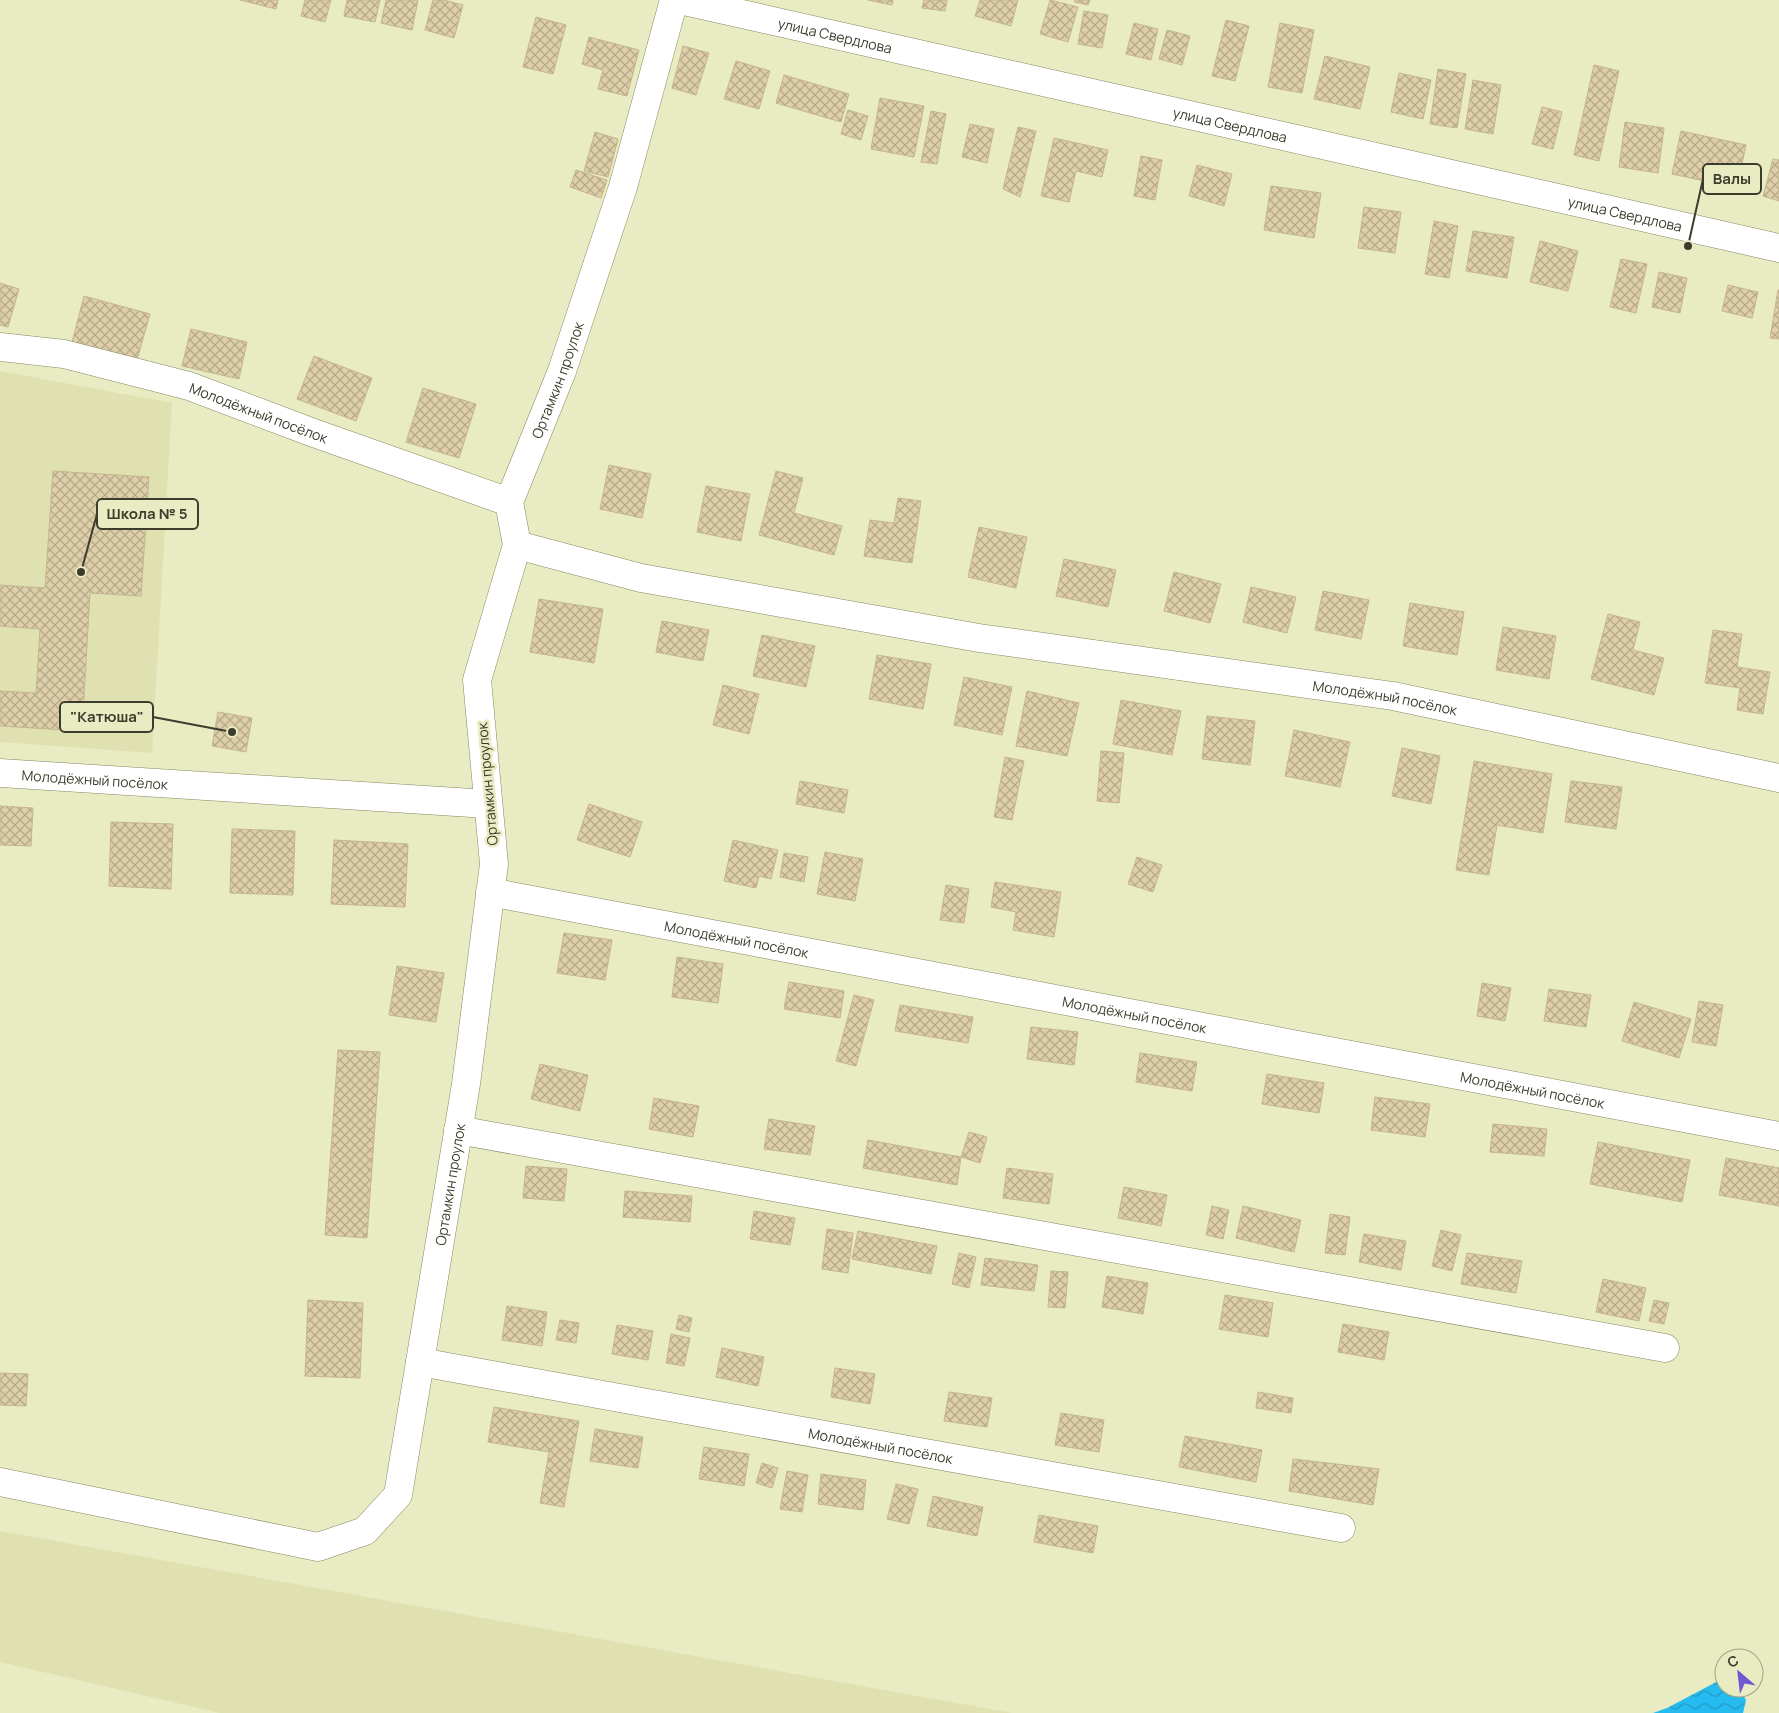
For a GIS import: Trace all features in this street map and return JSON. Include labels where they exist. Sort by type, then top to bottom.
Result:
[{"type":"street","name":"Ортамкин проулок","points":[[0,1482],[318,1547],[365,1531],[398,1495],[466,1084],[494,864],[477,680],[517,545],[509,502],[562,371],[623,187],[674,0]]},
{"type":"street","name":"улица Свердлова","points":[[680,0],[1779,248]]},
{"type":"street","name":"Молодёжный посёлок","points":[[0,346],[64,354],[189,386],[311,432],[509,502]]},
{"type":"street","name":"Молодёжный посёлок","points":[[517,545],[641,578],[970,637],[1393,696],[1779,778]]},
{"type":"street","name":"Молодёжный посёлок","points":[[0,773],[488,804]]},
{"type":"street","name":"Молодёжный посёлок","points":[[490,892],[1779,1136]]},
{"type":"street","points":[[458,1130],[1665,1348]]},
{"type":"street","name":"Молодёжный посёлок","points":[[420,1362],[1341,1528]]},
{"type":"shaded area","points":[[0,371],[172,403],[152,753],[0,742]]},
{"type":"shaded area","points":[[0,1531],[1012,1713],[220,1713],[0,1662]]},
{"type":"water","points":[[1714,1683],[1714,1698],[1745,1698],[1746,1700],[1743,1713],[1653,1713],[1667,1708]]},
{"type":"building","points":[[240,0],[278,0],[276,9]]},
{"type":"building","points":[[305,0],[331,0],[325,22],[301,16]]},
{"type":"building","points":[[347,0],[380,0],[375,22],[344,16]]},
{"type":"building","points":[[386,0],[418,0],[412,30],[381,23]]},
{"type":"building","points":[[433,0],[444,0],[463,5],[454,38],[425,30]]},
{"type":"building","points":[[868,0],[893,0],[892,5]]},
{"type":"building","points":[[924,0],[947,0],[945,11],[922,8]]},
{"type":"building","points":[[980,0],[1018,0],[1011,26],[975,16]]},
{"type":"building","points":[[1050,0],[1078,7],[1068,42],[1040,34]]},
{"type":"building","points":[[1075,0],[1090,0],[1088,5],[1074,2]]},
{"type":"building","points":[[1084,11],[1108,15],[1102,48],[1078,44]]},
{"type":"building","points":[[536,17],[566,25],[553,74],[523,67]]},
{"type":"building","points":[[1226,20],[1249,26],[1235,81],[1212,76]]},
{"type":"building","points":[[1134,23],[1158,29],[1151,60],[1126,54]]},
{"type":"building","points":[[1280,23],[1314,30],[1302,93],[1268,87]]},
{"type":"building","points":[[1167,30],[1190,36],[1182,65],[1159,59]]},
{"type":"building","points":[[589,37],[639,50],[627,96],[598,89],[603,70],[582,64]]},
{"type":"building","points":[[683,46],[709,53],[696,95],[672,88]]},
{"type":"building","points":[[1325,56],[1370,67],[1360,109],[1314,99]]},
{"type":"building","points":[[736,61],[770,71],[759,109],[724,99]]},
{"type":"building","points":[[1594,65],[1619,71],[1599,161],[1574,155]]},
{"type":"building","points":[[1438,69],[1466,74],[1457,128],[1430,124]]},
{"type":"building","points":[[1399,73],[1431,80],[1423,119],[1391,112]]},
{"type":"building","points":[[784,75],[849,94],[841,122],[776,103]]},
{"type":"building","points":[[1473,80],[1501,85],[1493,134],[1465,129]]},
{"type":"building","points":[[880,98],[924,106],[914,157],[871,149]]},
{"type":"building","points":[[1542,107],[1562,112],[1553,149],[1532,144]]},
{"type":"building","points":[[848,110],[868,116],[861,140],[841,134]]},
{"type":"building","points":[[931,111],[946,114],[937,164],[921,162]]},
{"type":"building","points":[[1625,122],[1664,128],[1658,173],[1619,167]]},
{"type":"building","points":[[970,124],[994,129],[987,163],[962,157]]},
{"type":"building","points":[[1018,127],[1036,131],[1020,197],[1003,189]]},
{"type":"building","points":[[1681,131],[1746,145],[1737,188],[1672,174]]},
{"type":"building","points":[[595,132],[618,139],[608,177],[584,171]]},
{"type":"building","points":[[1054,138],[1108,150],[1102,177],[1076,171],[1069,202],[1041,196]]},
{"type":"building","points":[[1141,156],[1162,160],[1155,200],[1134,196]]},
{"type":"building","points":[[1773,159],[1779,160],[1779,201],[1763,196]]},
{"type":"building","points":[[1197,165],[1232,174],[1224,206],[1189,196]]},
{"type":"building","points":[[576,170],[607,180],[601,198],[570,187]]},
{"type":"building","points":[[1271,186],[1321,193],[1314,238],[1264,230]]},
{"type":"building","points":[[1364,207],[1401,212],[1395,253],[1358,248]]},
{"type":"building","points":[[1434,221],[1458,226],[1449,278],[1425,274]]},
{"type":"building","points":[[1473,231],[1514,237],[1507,278],[1466,271]]},
{"type":"building","points":[[1540,241],[1578,251],[1568,291],[1530,282]]},
{"type":"building","points":[[1621,259],[1647,264],[1636,313],[1610,307]]},
{"type":"building","points":[[1659,272],[1687,278],[1680,313],[1652,307]]},
{"type":"building","points":[[0,283],[19,289],[8,327],[0,325]]},
{"type":"building","points":[[1728,285],[1758,292],[1752,318],[1722,311]]},
{"type":"building","points":[[1779,290],[1779,339],[1770,338]]},
{"type":"building","points":[[84,296],[150,314],[137,360],[72,342]]},
{"type":"building","points":[[191,329],[247,342],[239,379],[182,366]]},
{"type":"building","points":[[314,356],[372,378],[356,421],[297,399]]},
{"type":"building","points":[[423,388],[476,404],[459,458],[406,442]]},
{"type":"building","points":[[609,465],[651,474],[642,518],[600,509]]},
{"type":"building","points":[[53,471],[149,477],[141,596],[90,593],[82,731],[0,726],[0,691],[36,693],[40,629],[0,626],[0,585],[45,588]]},
{"type":"building","points":[[776,471],[803,478],[794,513],[842,526],[834,555],[759,535]]},
{"type":"building","points":[[706,486],[750,494],[741,541],[697,532]]},
{"type":"building","points":[[898,498],[921,501],[912,563],[864,556],[870,520],[894,523]]},
{"type":"building","points":[[979,527],[1027,537],[1016,588],[968,577]]},
{"type":"building","points":[[1064,559],[1116,570],[1108,607],[1056,596]]},
{"type":"building","points":[[1174,572],[1221,584],[1210,623],[1164,611]]},
{"type":"building","points":[[1251,587],[1296,597],[1287,633],[1243,622]]},
{"type":"building","points":[[1323,591],[1369,600],[1361,639],[1315,630]]},
{"type":"building","points":[[539,599],[603,609],[594,663],[530,652]]},
{"type":"building","points":[[1410,603],[1464,612],[1457,655],[1403,646]]},
{"type":"building","points":[[1608,614],[1640,622],[1633,650],[1664,658],[1654,695],[1591,679]]},
{"type":"building","points":[[662,621],[709,630],[703,661],[656,652]]},
{"type":"building","points":[[1503,627],[1556,636],[1549,679],[1496,670]]},
{"type":"building","points":[[1713,630],[1742,634],[1737,667],[1770,672],[1763,714],[1737,710],[1740,688],[1705,683]]},
{"type":"building","points":[[762,635],[815,646],[806,687],[753,676]]},
{"type":"building","points":[[877,655],[931,664],[923,709],[869,699]]},
{"type":"building","points":[[964,677],[1012,687],[1002,735],[954,725]]},
{"type":"building","points":[[723,685],[759,694],[749,734],[713,725]]},
{"type":"building","points":[[1027,691],[1079,703],[1067,756],[1016,746]]},
{"type":"building","points":[[1121,700],[1181,711],[1172,755],[1113,744]]},
{"type":"building","points":[[218,712],[252,718],[246,752],[212,746]]},
{"type":"building","points":[[1207,716],[1255,721],[1250,765],[1202,759]]},
{"type":"building","points":[[1294,730],[1350,742],[1340,787],[1285,776]]},
{"type":"building","points":[[1402,748],[1440,756],[1431,804],[1392,796]]},
{"type":"building","points":[[1101,751],[1124,753],[1119,803],[1097,801]]},
{"type":"building","points":[[1005,757],[1024,761],[1012,820],[994,817]]},
{"type":"building","points":[[1474,761],[1552,774],[1543,833],[1497,825],[1489,875],[1456,870]]},
{"type":"building","points":[[800,781],[848,790],[844,813],[796,804]]},
{"type":"building","points":[[1571,781],[1622,787],[1616,829],[1565,822]]},
{"type":"building","points":[[589,804],[642,822],[630,857],[577,840]]},
{"type":"building","points":[[0,806],[33,808],[31,846],[0,845]]},
{"type":"building","points":[[111,822],[173,824],[171,889],[109,886]]},
{"type":"building","points":[[232,829],[295,831],[293,895],[230,893]]},
{"type":"building","points":[[334,840],[408,844],[405,907],[331,904]]},
{"type":"building","points":[[733,840],[778,850],[771,879],[759,876],[756,888],[724,881]]},
{"type":"building","points":[[825,852],[863,859],[855,901],[817,894]]},
{"type":"building","points":[[784,853],[808,857],[804,882],[780,877]]},
{"type":"building","points":[[1137,857],[1162,865],[1153,892],[1128,884]]},
{"type":"building","points":[[995,882],[1061,892],[1054,937],[1013,930],[1016,912],[991,907]]},
{"type":"building","points":[[946,885],[969,889],[964,923],[940,920]]},
{"type":"building","points":[[564,933],[612,940],[605,980],[557,973]]},
{"type":"building","points":[[677,957],[723,964],[718,1003],[672,997]]},
{"type":"building","points":[[397,966],[444,973],[436,1022],[389,1015]]},
{"type":"building","points":[[789,982],[844,991],[840,1018],[784,1009]]},
{"type":"building","points":[[1482,983],[1511,988],[1505,1021],[1477,1016]]},
{"type":"building","points":[[1549,989],[1591,995],[1586,1027],[1544,1021]]},
{"type":"building","points":[[854,995],[874,1000],[856,1066],[836,1061]]},
{"type":"building","points":[[1699,1001],[1723,1005],[1716,1046],[1692,1042]]},
{"type":"building","points":[[1634,1002],[1691,1019],[1679,1058],[1622,1041]]},
{"type":"building","points":[[900,1005],[973,1017],[968,1043],[895,1031]]},
{"type":"building","points":[[1031,1027],[1078,1032],[1074,1065],[1027,1059]]},
{"type":"building","points":[[338,1050],[380,1052],[367,1238],[325,1235]]},
{"type":"building","points":[[1140,1053],[1197,1062],[1192,1091],[1136,1082]]},
{"type":"building","points":[[540,1064],[588,1075],[580,1111],[531,1099]]},
{"type":"building","points":[[1267,1074],[1324,1083],[1319,1113],[1262,1104]]},
{"type":"building","points":[[1375,1097],[1430,1104],[1425,1137],[1371,1130]]},
{"type":"building","points":[[654,1098],[699,1106],[693,1137],[649,1129]]},
{"type":"building","points":[[769,1119],[815,1126],[810,1155],[764,1149]]},
{"type":"building","points":[[1493,1124],[1547,1129],[1544,1156],[1490,1152]]},
{"type":"building","points":[[969,1132],[987,1137],[980,1163],[961,1157]]},
{"type":"building","points":[[868,1140],[961,1157],[957,1185],[863,1168]]},
{"type":"building","points":[[1598,1142],[1690,1160],[1682,1202],[1590,1184]]},
{"type":"building","points":[[1726,1158],[1779,1168],[1779,1206],[1719,1195]]},
{"type":"building","points":[[526,1166],[567,1169],[564,1201],[523,1198]]},
{"type":"building","points":[[1007,1168],[1053,1174],[1049,1204],[1003,1198]]},
{"type":"building","points":[[1124,1187],[1167,1195],[1161,1226],[1118,1218]]},
{"type":"building","points":[[625,1191],[692,1196],[690,1222],[623,1217]]},
{"type":"building","points":[[1212,1206],[1229,1210],[1223,1239],[1206,1235]]},
{"type":"building","points":[[1243,1206],[1301,1220],[1294,1252],[1236,1238]]},
{"type":"building","points":[[754,1211],[795,1218],[790,1245],[750,1239]]},
{"type":"building","points":[[1330,1214],[1350,1217],[1345,1255],[1325,1253]]},
{"type":"building","points":[[827,1229],[853,1233],[848,1273],[822,1269]]},
{"type":"building","points":[[1441,1230],[1461,1235],[1452,1271],[1432,1266]]},
{"type":"building","points":[[858,1231],[937,1246],[931,1274],[852,1259]]},
{"type":"building","points":[[1364,1234],[1406,1241],[1401,1270],[1359,1262]]},
{"type":"building","points":[[959,1253],[976,1257],[969,1288],[952,1284]]},
{"type":"building","points":[[1467,1253],[1522,1261],[1516,1293],[1461,1284]]},
{"type":"building","points":[[985,1258],[1038,1265],[1034,1291],[981,1285]]},
{"type":"building","points":[[1051,1271],[1068,1272],[1065,1308],[1048,1307]]},
{"type":"building","points":[[1107,1276],[1148,1283],[1143,1314],[1102,1307]]},
{"type":"building","points":[[1603,1279],[1646,1288],[1639,1321],[1596,1312]]},
{"type":"building","points":[[1225,1295],[1273,1303],[1268,1337],[1219,1329]]},
{"type":"building","points":[[308,1300],[363,1303],[360,1378],[305,1376]]},
{"type":"building","points":[[1654,1300],[1669,1303],[1664,1324],[1649,1321]]},
{"type":"building","points":[[507,1306],[547,1312],[542,1346],[502,1340]]},
{"type":"building","points":[[679,1315],[692,1318],[689,1332],[676,1329]]},
{"type":"building","points":[[560,1320],[579,1323],[576,1343],[556,1340]]},
{"type":"building","points":[[1343,1324],[1389,1332],[1384,1360],[1338,1352]]},
{"type":"building","points":[[617,1325],[653,1331],[648,1360],[612,1354]]},
{"type":"building","points":[[671,1334],[690,1338],[684,1366],[666,1363]]},
{"type":"building","points":[[722,1348],[764,1357],[758,1386],[716,1377]]},
{"type":"building","points":[[835,1368],[875,1374],[870,1404],[831,1397]]},
{"type":"building","points":[[0,1373],[28,1374],[26,1406],[0,1405]]},
{"type":"building","points":[[949,1392],[992,1398],[987,1427],[944,1421]]},
{"type":"building","points":[[1258,1392],[1293,1398],[1291,1413],[1256,1408]]},
{"type":"building","points":[[494,1407],[579,1421],[564,1507],[540,1503],[549,1452],[488,1442]]},
{"type":"building","points":[[1061,1413],[1104,1420],[1099,1452],[1055,1445]]},
{"type":"building","points":[[595,1429],[643,1437],[638,1468],[590,1461]]},
{"type":"building","points":[[1185,1436],[1262,1450],[1256,1482],[1179,1467]]},
{"type":"building","points":[[704,1447],[749,1454],[744,1486],[699,1479]]},
{"type":"building","points":[[1293,1459],[1379,1469],[1373,1505],[1289,1491]]},
{"type":"building","points":[[762,1463],[778,1468],[772,1488],[756,1483]]},
{"type":"building","points":[[787,1471],[808,1475],[802,1512],[780,1509]]},
{"type":"building","points":[[821,1474],[866,1480],[863,1510],[818,1504]]},
{"type":"building","points":[[896,1484],[918,1489],[909,1524],[887,1519]]},
{"type":"building","points":[[933,1496],[983,1507],[977,1536],[927,1526]]},
{"type":"building","points":[[1039,1515],[1098,1526],[1093,1553],[1034,1542]]},
{"type":"place","name":"Валы","points":[[1688,246]]},
{"type":"place","name":"Школа № 5","points":[[81,572]]},
{"type":"place","name":"\"Катюша\"","points":[[232,732]]}]
